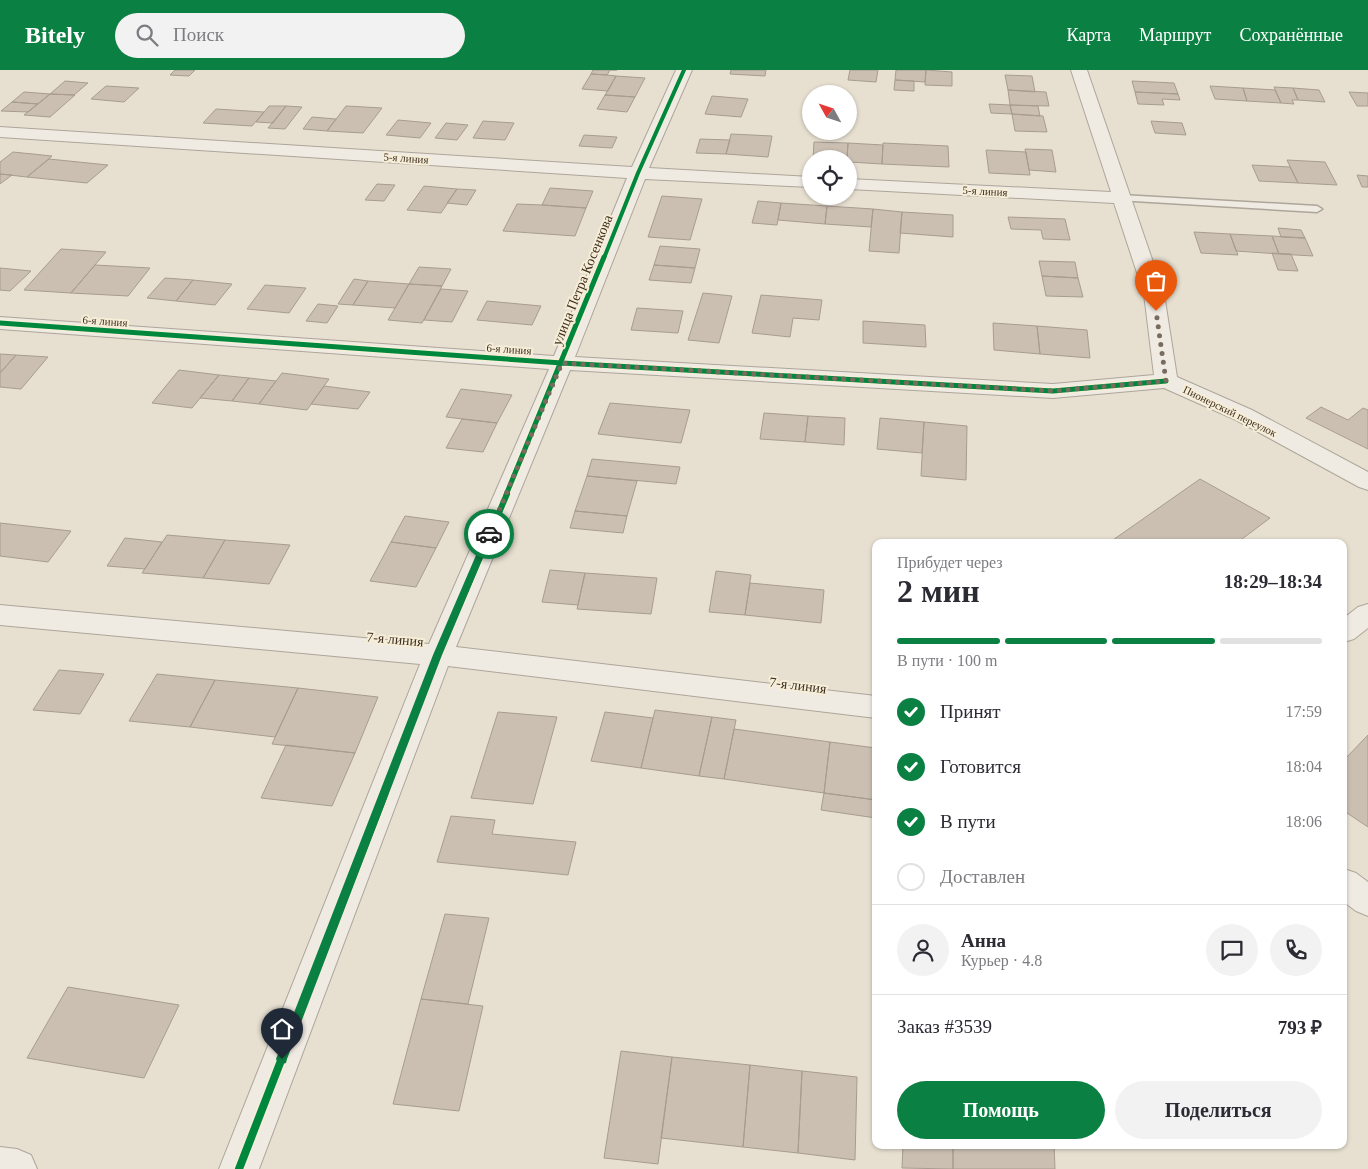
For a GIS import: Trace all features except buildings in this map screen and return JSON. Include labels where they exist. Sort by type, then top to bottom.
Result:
[{"type":"street","name":"улица Петра Косенкова","points":[[239,1169],[438,655],[562,363],[638,173],[684,70]]},
{"type":"street","name":"Пионерский переулок","points":[[1079,70],[1154,294],[1166,381],[1201,394],[1368,482]]},
{"type":"street","name":"5-я линия","points":[[0,132],[638,173],[802,182]]},
{"type":"street","name":"5-я линия","points":[[857,184],[1121,198]]},
{"type":"street","name":"6-я линия","points":[[0,323],[562,363],[1053,391],[1166,381]]},
{"type":"street","points":[[1347,630],[1368,614]]},
{"type":"street","name":"7-я линия","points":[[0,615],[438,655],[872,707]]},
{"type":"street","points":[[1347,885],[1368,901]]},
{"type":"street","points":[[0,1167],[17,1169]]},
{"type":"lane","points":[[1121,198],[1317,209]]},
{"type":"cycle path","points":[[239,1169],[438,655],[562,363],[638,173],[684,70]]},
{"type":"cycle path","points":[[0,323],[562,363],[1053,391],[1166,381]]},
{"type":"way so far","points":[[489,534],[562,363],[1053,391],[1166,381],[1156,311]]},
{"type":"route","points":[[282,1059],[438,655],[489,534]]}]
